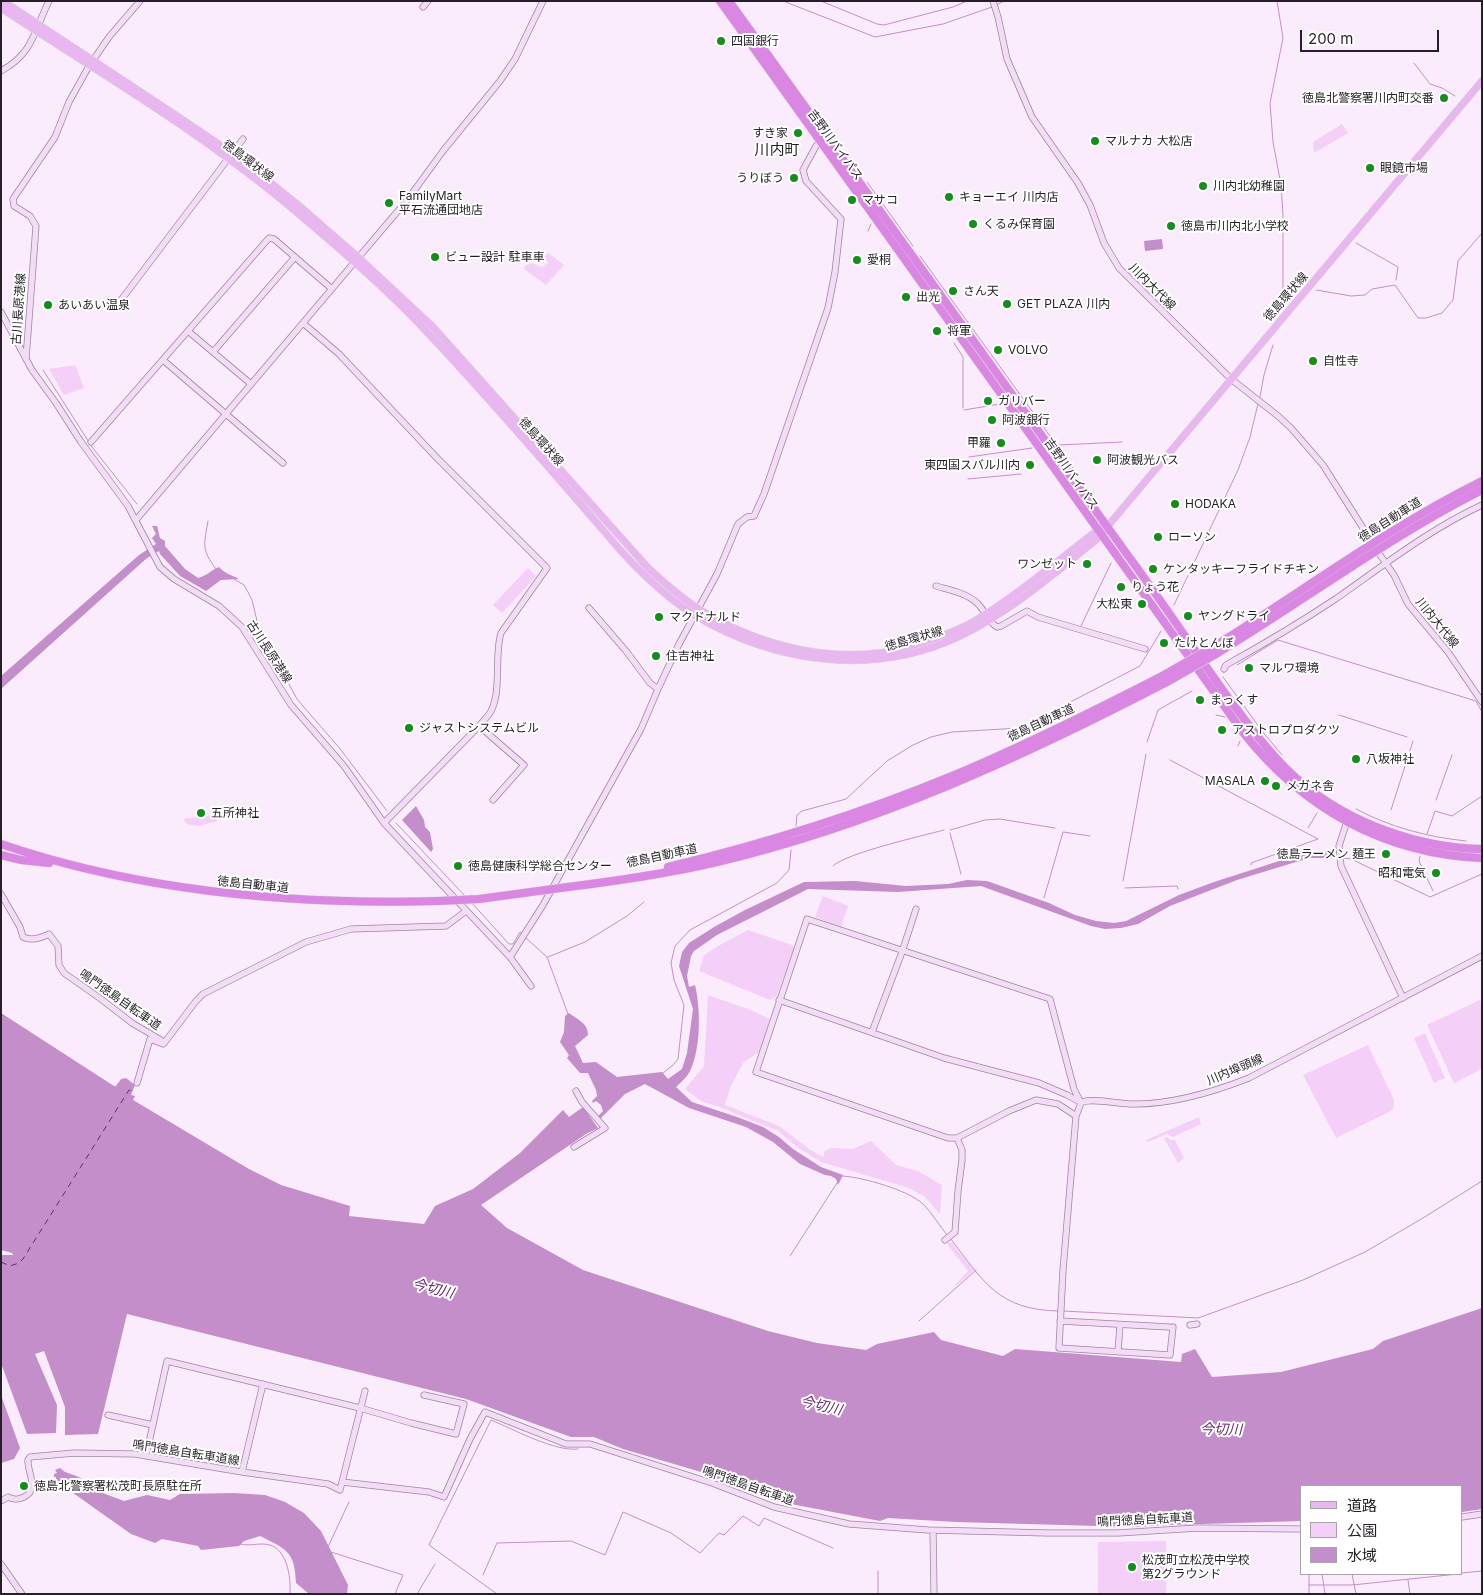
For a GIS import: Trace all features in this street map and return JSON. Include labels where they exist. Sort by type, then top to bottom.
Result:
[{"type":"highway","name":"吉野川バイパス","points":[[720,1],[732,12],[1263,743],[1304,784],[1348,818],[1387,839],[1430,851],[1462,857],[1482,858]]},
{"type":"highway","name":"吉野川バイパス","points":[[729,1],[732,12],[820,142],[1256,749],[1270,765],[1323,808],[1348,818],[1433,844],[1482,850]]},
{"type":"highway","name":"徳島自動車道","points":[[1215,651],[1392,531],[1482,481]]},
{"type":"highway","name":"徳島自動車道","points":[[1,844],[81,867],[153,882],[243,896],[340,902],[479,899],[568,887],[711,857],[827,822],[952,776],[1166,678],[1276,618],[1390,542],[1482,490]]},
{"type":"highway","points":[[1,855],[20,860],[81,867]]},
{"type":"main road","name":"徳島環状線","points":[[3,1],[37,27],[230,156],[357,260],[467,374],[644,576],[667,595],[740,638],[772,650],[833,660],[858,661],[900,657],[960,636],[987,617],[1030,592],[1100,533],[1482,81]]},
{"type":"main road","name":"徳島環状線","points":[[1,8],[37,27]]},
{"type":"street","points":[[1,71],[19,60],[26,52],[49,1]]},
{"type":"street","name":"古川長原港線","points":[[140,1],[109,37],[91,63],[69,102],[55,137],[13,199],[14,206],[30,216],[36,226],[26,359],[81,442],[128,506],[160,567],[170,576],[219,606],[242,627],[291,705],[344,766],[384,823],[510,957],[531,986]]},
{"type":"street","points":[[423,7],[428,1]]},
{"type":"street","points":[[136,520],[357,260],[500,80],[524,44],[543,1]]},
{"type":"street","points":[[732,12],[739,1]]},
{"type":"street","name":"川内大代線","points":[[994,4],[1007,59],[1032,117],[1078,183],[1090,206],[1104,244],[1119,268],[1231,379],[1291,428],[1323,466],[1370,539]]},
{"type":"street","points":[[118,304],[243,139]]},
{"type":"street","points":[[510,957],[591,821],[641,729],[696,612],[717,574],[738,524],[747,517],[754,516],[764,494],[828,308],[835,272],[841,219],[806,181],[803,170],[820,142]]},
{"type":"street","points":[[92,442],[269,238],[274,239],[332,289]]},
{"type":"street","points":[[213,352],[295,257]]},
{"type":"street","points":[[1,312],[26,359]]},
{"type":"street","points":[[303,323],[339,354],[436,457],[547,568],[501,633],[498,645],[494,703],[491,712],[384,823]]},
{"type":"street","points":[[188,331],[251,384]]},
{"type":"street","points":[[163,360],[283,464]]},
{"type":"street","points":[[1224,669],[1226,665],[1297,625],[1386,563],[1454,519],[1482,505]]},
{"type":"street","name":"川内大代線","points":[[1380,555],[1394,575],[1408,604],[1448,652],[1482,702]]},
{"type":"street","points":[[936,586],[974,600],[987,617],[998,627],[1027,611],[1038,617],[1145,649]]},
{"type":"street","points":[[589,608],[626,651],[650,683],[658,690]]},
{"type":"street","points":[[479,726],[524,765],[493,800]]},
{"type":"street","points":[[1348,818],[1341,837],[1339,860],[1403,998]]},
{"type":"street","name":"鳴門徳島自転車道","points":[[1,894],[20,927],[23,937],[28,939],[38,938],[49,934],[58,946],[59,965],[64,974],[101,998],[132,1023],[165,1042]]},
{"type":"street","points":[[872,1032],[916,909]]},
{"type":"street","points":[[138,1083],[150,1039],[163,1044],[203,994],[234,980],[297,945],[351,929],[446,926],[466,911]]},
{"type":"street","points":[[1060,1321],[1171,1327],[1170,1355],[1059,1348],[1060,1321],[1063,1270],[1076,1116],[1080,1103],[1074,1089],[1050,999],[902,952],[807,919],[756,1072],[948,1138],[957,1138],[1009,1110],[1036,1100],[1058,1104],[1076,1116]]},
{"type":"street","name":"川内埠頭線","points":[[1080,1103],[1088,1100],[1131,1104],[1171,1101],[1227,1087],[1249,1078],[1482,956]]},
{"type":"street","points":[[779,1000],[944,1058],[1039,1083],[1068,1095],[1080,1103]]},
{"type":"street","points":[[574,1147],[605,1128],[582,1102],[576,1091]]},
{"type":"street","points":[[945,1240],[955,1232],[962,1160],[962,1150],[957,1138]]},
{"type":"street","points":[[1118,1352],[1120,1325]]},
{"type":"street","points":[[146,1456],[167,1360],[456,1434],[464,1404],[424,1395]]},
{"type":"street","points":[[242,1472],[262,1384]]},
{"type":"street","points":[[342,1482],[365,1391]]},
{"type":"street","name":"鳴門徳島自転車道","points":[[342,1482],[430,1492],[444,1497],[470,1439],[485,1412],[551,1440],[566,1444],[590,1444],[712,1483],[774,1508],[849,1524],[933,1530],[1056,1533],[1118,1533],[1198,1528],[1300,1529]]},
{"type":"street","points":[[108,1415],[153,1425]]},
{"type":"street","name":"鳴門徳島自転車道線","points":[[1,1501],[8,1497],[13,1500],[28,1495],[33,1482],[28,1460],[34,1456],[74,1453],[136,1454],[328,1484],[340,1490],[342,1482]]},
{"type":"street","points":[[1463,1516],[1482,1514]]},
{"type":"street","points":[[933,1530],[934,1594]]},
{"type":"street","points":[[2,1568],[22,1594]]},
{"type":"green space","points":[[1342,124],[1348,133],[1314,153],[1313,142]]},
{"type":"green space","points":[[548,253],[564,265],[546,285],[524,269],[525,266],[531,263],[541,267],[548,263],[543,257]]},
{"type":"green space","points":[[75,365],[84,388],[64,395],[49,369]]},
{"type":"green space","points":[[528,568],[536,576],[502,613],[493,605]]},
{"type":"green space","points":[[211,815],[218,821],[199,826],[187,824],[183,819],[204,817]]},
{"type":"green space","points":[[823,896],[848,906],[841,927],[815,917]]},
{"type":"green space","points":[[748,930],[792,945],[794,948],[777,996],[770,1000],[699,971],[704,955]]},
{"type":"green space","points":[[708,995],[770,1019],[760,1051],[743,1063],[730,1088],[725,1105],[779,1126],[809,1149],[823,1157],[825,1151],[831,1148],[853,1149],[871,1141],[896,1165],[918,1171],[942,1185],[940,1214],[925,1197],[909,1188],[821,1162],[797,1147],[778,1131],[717,1106],[702,1102],[685,1089],[704,1066]]},
{"type":"green space","points":[[1480,1000],[1482,1005],[1482,1069],[1454,1083],[1427,1025]]},
{"type":"green space","points":[[1425,1033],[1445,1078],[1434,1083],[1414,1038]]},
{"type":"green space","points":[[1368,1045],[1394,1100],[1393,1110],[1336,1138],[1303,1075]]},
{"type":"green space","points":[[1199,1117],[1201,1124],[1173,1137],[1167,1134],[1148,1142],[1146,1140]]},
{"type":"green space","points":[[1167,1137],[1170,1140],[1175,1140],[1184,1158],[1178,1163],[1164,1138]]},
{"type":"green space","points":[[951,1242],[974,1270],[956,1286],[968,1271],[947,1244]]},
{"type":"green space","name":"松茂町立松茂中学校 第2グラウンド","points":[[1166,1541],[1166,1594],[1098,1594],[1098,1542]]},
{"type":"water","points":[[1162,239],[1163,249],[1145,251],[1144,241]]},
{"type":"water","points":[[152,526],[157,526],[160,538],[165,541],[165,546],[185,569],[198,578],[219,567],[226,573],[239,579],[221,580],[206,591],[180,576],[159,551],[147,558],[1,689],[1,676],[139,555],[156,544],[152,538],[156,534]]},
{"type":"water","points":[[416,806],[424,820],[425,827],[430,832],[433,849],[431,852],[402,820]]},
{"type":"water","points":[[1334,852],[1335,858],[1309,858],[1237,880],[1170,906],[1138,924],[1121,928],[1105,929],[1091,926],[981,886],[898,892],[808,889],[717,935],[694,951],[691,956],[687,976],[689,987],[695,985],[697,995],[699,1018],[698,1042],[689,1073],[676,1087],[692,1102],[763,1127],[821,1167],[843,1175],[838,1185],[836,1179],[800,1164],[773,1142],[746,1127],[689,1108],[645,1084],[625,1094],[600,1119],[598,1116],[603,1111],[601,1105],[596,1101],[593,1103],[592,1101],[597,1096],[588,1073],[580,1073],[567,1058],[569,1055],[560,1042],[564,1032],[565,1016],[569,1013],[582,1022],[588,1031],[588,1035],[575,1046],[583,1063],[596,1062],[617,1077],[662,1072],[668,1079],[682,1069],[687,1053],[693,1009],[679,966],[682,952],[689,943],[714,927],[804,882],[855,881],[906,886],[948,884],[967,880],[987,881],[1049,903],[1075,915],[1096,921],[1114,923],[1126,921],[1179,895],[1214,882],[1304,853]]},
{"type":"water","name":"今切川","points":[[1,1013],[114,1086],[121,1079],[126,1078],[135,1085],[131,1095],[135,1096],[133,1100],[249,1169],[281,1185],[350,1206],[349,1216],[424,1224],[435,1206],[473,1189],[520,1153],[563,1110],[569,1117],[583,1107],[598,1128],[586,1134],[481,1205],[507,1228],[583,1270],[768,1331],[817,1343],[866,1350],[877,1344],[934,1332],[941,1340],[1003,1356],[1015,1349],[1181,1362],[1182,1354],[1195,1349],[1212,1377],[1281,1372],[1373,1349],[1383,1341],[1482,1308],[1482,1509],[1463,1512],[1463,1485],[1300,1485],[1300,1521],[1134,1527],[956,1522],[888,1518],[880,1521],[775,1501],[701,1472],[623,1449],[594,1437],[571,1437],[466,1399],[127,1314],[98,1434],[65,1435],[65,1407],[44,1351],[35,1354],[57,1405],[56,1433],[27,1434],[1,1363],[1,1255],[13,1255],[1,1250]]},
{"type":"water","points":[[1,1395],[20,1448],[14,1459],[1,1463]]},
{"type":"water","points":[[60,1468],[79,1477],[92,1489],[124,1501],[147,1495],[170,1500],[180,1494],[234,1493],[265,1495],[285,1502],[304,1513],[321,1531],[348,1585],[347,1594],[309,1594],[296,1583],[294,1564],[287,1552],[260,1536],[244,1541],[239,1546],[201,1550],[198,1546],[162,1539],[155,1543],[131,1534],[66,1488],[56,1486],[54,1474],[57,1473],[55,1470]]},
{"type":"waterway","points":[[783,1],[875,37],[943,24],[992,7]]},
{"type":"waterway","points":[[821,1],[877,24],[884,25],[953,7],[967,1]]},
{"type":"waterway","points":[[996,5],[1004,1]]},
{"type":"waterway","points":[[1277,1],[1283,38],[1270,103],[1273,142],[1281,185],[1283,214],[1283,302]]},
{"type":"waterway","points":[[1414,63],[1430,84],[1442,88],[1455,96]]},
{"type":"waterway","points":[[867,182],[913,246]]},
{"type":"waterway","points":[[868,231],[871,224]]},
{"type":"waterway","points":[[1316,290],[1351,296],[1365,295],[1372,289],[1395,285],[1418,318],[1426,318],[1442,313],[1453,300],[1458,261],[1482,233]]},
{"type":"waterway","points":[[1356,243],[1398,267],[1396,280]]},
{"type":"waterway","points":[[920,256],[1076,472]]},
{"type":"waterway","points":[[1284,298],[1290,296],[1297,288]]},
{"type":"waterway","points":[[954,343],[963,357],[963,408]]},
{"type":"waterway","points":[[1260,397],[1273,345]]},
{"type":"waterway","points":[[43,370],[92,447],[137,504]]},
{"type":"waterway","points":[[964,410],[1000,404]]},
{"type":"waterway","points":[[1174,605],[1238,470],[1250,437],[1258,404]]},
{"type":"waterway","points":[[1059,445],[1122,442]]},
{"type":"waterway","points":[[969,457],[1032,448]]},
{"type":"waterway","points":[[968,479],[1021,474]]},
{"type":"waterway","points":[[208,521],[205,546],[208,556],[216,569]]},
{"type":"waterway","points":[[1081,626],[1111,563]]},
{"type":"waterway","points":[[234,579],[244,585],[248,592],[252,600],[259,629],[297,699],[341,750],[387,811]]},
{"type":"waterway","points":[[796,826],[797,815],[802,811],[846,799],[887,761],[913,745],[931,737],[952,732],[1020,728],[1140,666],[1161,631]]},
{"type":"waterway","points":[[1237,665],[1278,640],[1476,701],[1482,712]]},
{"type":"waterway","points":[[1223,677],[1282,755]]},
{"type":"waterway","points":[[1147,742],[1158,710],[1192,691]]},
{"type":"waterway","points":[[1216,715],[1225,717]]},
{"type":"waterway","points":[[1339,715],[1407,737]]},
{"type":"waterway","points":[[1238,746],[1240,741]]},
{"type":"waterway","points":[[1391,810],[1413,741]]},
{"type":"waterway","points":[[1123,881],[1146,754]]},
{"type":"waterway","points":[[1436,800],[1452,755]]},
{"type":"waterway","points":[[1170,760],[1318,839],[1251,863],[1251,865]]},
{"type":"waterway","points":[[1427,834],[1435,811],[1452,816],[1482,796]]},
{"type":"waterway","points":[[1356,809],[1382,821],[1409,830],[1437,837],[1466,841]]},
{"type":"waterway","points":[[1308,828],[1317,813]]},
{"type":"waterway","points":[[950,830],[985,820],[1000,819],[1055,828]]},
{"type":"waterway","points":[[396,823],[466,897]]},
{"type":"waterway","points":[[833,866],[868,850],[944,830]]},
{"type":"waterway","points":[[1044,898],[1063,832],[1090,836]]},
{"type":"waterway","points":[[950,833],[961,874]]},
{"type":"waterway","points":[[662,1074],[678,1059],[684,1005],[674,980],[671,963],[675,946],[690,930],[777,883],[789,870],[791,850]]},
{"type":"waterway","points":[[1420,856],[1419,861],[1433,891]]},
{"type":"waterway","points":[[1343,858],[1351,859],[1430,897],[1482,874]]},
{"type":"waterway","points":[[1125,888],[1177,886],[1178,889]]},
{"type":"waterway","points":[[471,902],[509,944],[513,944],[521,933]]},
{"type":"waterway","points":[[548,957],[585,942],[627,916],[644,902]]},
{"type":"waterway","points":[[526,938],[547,957],[568,1014]]},
{"type":"waterway","points":[[842,1176],[884,1185],[916,1199],[923,1204],[947,1235]]},
{"type":"waterway","points":[[1063,1311],[1198,1318],[1303,1280],[1365,1252],[1482,1181]]},
{"type":"waterway","points":[[790,1256],[837,1183]]},
{"type":"waterway","points":[[950,1238],[994,1291],[1021,1305],[1059,1311]]},
{"type":"waterway","points":[[919,1321],[976,1270]]},
{"type":"waterway","points":[[497,1594],[429,1545],[491,1420],[546,1444],[578,1449]]},
{"type":"waterway","points":[[328,1547],[349,1502]]},
{"type":"waterway","points":[[483,1575],[497,1543],[571,1541],[605,1555],[623,1512],[671,1533],[700,1553],[719,1533],[724,1535],[743,1516],[759,1526],[764,1518],[833,1548]]},
{"type":"waterway","points":[[240,1544],[271,1545],[277,1549],[286,1562],[290,1579],[290,1594]]},
{"type":"waterway","points":[[331,1552],[403,1575],[395,1594]]},
{"type":"waterway","points":[[417,1594],[435,1564]]},
{"type":"waterway","points":[[878,1571],[878,1594]]},
{"type":"waterway","points":[[1463,1573],[1482,1571]]},
{"type":"waterway","points":[[1309,1575],[1309,1594]]},
{"type":"waterway","points":[[1322,1575],[1325,1594]]},
{"type":"waterway","points":[[1352,1575],[1356,1594]]},
{"type":"waterway","points":[[1309,1585],[1352,1585],[1448,1575]]},
{"type":"waterway","points":[[1408,1580],[1410,1594]]},
{"type":"ferry route","points":[[1,1262],[10,1266],[19,1263],[23,1259],[129,1090],[133,1091]]},
{"type":"place","name":"四国銀行","points":[[721,41]]},
{"type":"place","name":"徳島北警察署川内町交番","points":[[1444,98]]},
{"type":"place","name":"すき家","points":[[798,133]]},
{"type":"place","name":"マルナカ 大松店","points":[[1095,141]]},
{"type":"place","name":"眼鏡市場","points":[[1370,168]]},
{"type":"place","name":"うりぼう","points":[[794,178]]},
{"type":"place","name":"川内北幼稚園","points":[[1203,186]]},
{"type":"place","name":"キョーエイ 川内店","points":[[949,197]]},
{"type":"place","name":"マサコ","points":[[852,200]]},
{"type":"place","name":"FamilyMart 平石流通団地店","points":[[389,203]]},
{"type":"place","name":"くるみ保育園","points":[[973,224]]},
{"type":"place","name":"徳島市川内北小学校","points":[[1171,226]]},
{"type":"place","name":"ビュー設計 駐車車","points":[[435,257]]},
{"type":"place","name":"愛桐","points":[[857,260]]},
{"type":"place","name":"さん天","points":[[953,291]]},
{"type":"place","name":"出光","points":[[906,297]]},
{"type":"place","name":"GET PLAZA 川内","points":[[1007,304]]},
{"type":"place","name":"あいあい温泉","points":[[48,305]]},
{"type":"place","name":"将軍","points":[[937,331]]},
{"type":"place","name":"VOLVO","points":[[998,350]]},
{"type":"place","name":"自性寺","points":[[1313,361]]},
{"type":"place","name":"ガリバー","points":[[988,401]]},
{"type":"place","name":"阿波銀行","points":[[992,420]]},
{"type":"place","name":"甲羅","points":[[1001,443]]},
{"type":"place","name":"阿波観光バス","points":[[1097,460]]},
{"type":"place","name":"東四国スバル川内","points":[[1030,465]]},
{"type":"place","name":"HODAKA","points":[[1175,504]]},
{"type":"place","name":"ローソン","points":[[1158,537]]},
{"type":"place","name":"ワンゼット","points":[[1087,564]]},
{"type":"place","name":"ケンタッキーフライドチキン","points":[[1153,569]]},
{"type":"place","name":"りょう花","points":[[1121,587]]},
{"type":"place","name":"大松東","points":[[1142,604]]},
{"type":"place","name":"ヤングドライ","points":[[1188,616]]},
{"type":"place","name":"マクドナルド","points":[[659,617]]},
{"type":"place","name":"たけとんぼ","points":[[1164,643]]},
{"type":"place","name":"住吉神社","points":[[656,656]]},
{"type":"place","name":"マルワ環境","points":[[1249,668]]},
{"type":"place","name":"まっくす","points":[[1200,700]]},
{"type":"place","name":"ジャストシステムビル","points":[[409,728]]},
{"type":"place","name":"アストロプロダクツ","points":[[1222,730]]},
{"type":"place","name":"八坂神社","points":[[1356,759]]},
{"type":"place","name":"MASALA","points":[[1265,781]]},
{"type":"place","name":"メガネ舎","points":[[1276,786]]},
{"type":"place","name":"五所神社","points":[[201,813]]},
{"type":"place","name":"徳島ラーメン 麺王","points":[[1386,854]]},
{"type":"place","name":"徳島健康科学総合センター","points":[[458,866]]},
{"type":"place","name":"昭和電気","points":[[1436,873]]},
{"type":"place","name":"徳島北警察署松茂町長原駐在所","points":[[24,1486]]},
{"type":"place","name":"松茂町立松茂中学校 第2グラウンド","points":[[1132,1567]]},
{"type":"district","name":"川内町","points":[[777,150]]}]
